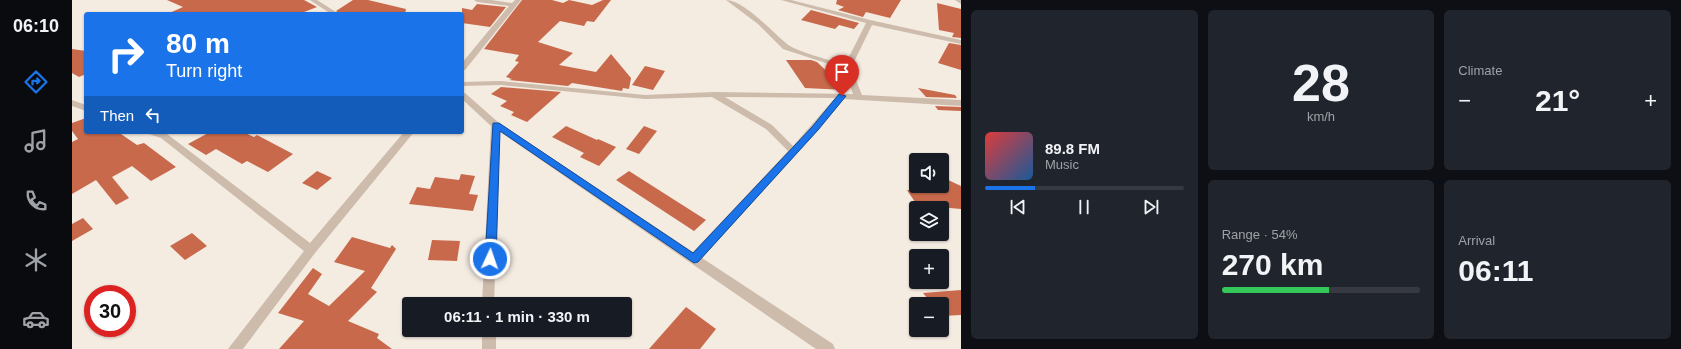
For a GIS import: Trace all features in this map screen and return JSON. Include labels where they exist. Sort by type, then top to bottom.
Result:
[{"type":"street","points":[[313,0],[333,12]]},
{"type":"street","points":[[477,0],[516,3]]},
{"type":"street","points":[[729,0],[760,23],[786,47],[847,68],[858,96]]},
{"type":"street","points":[[784,0],[870,22],[961,42]]},
{"type":"street","points":[[464,66],[516,3]]},
{"type":"street","points":[[847,68],[865,35],[870,22]]},
{"type":"street","points":[[464,84],[501,83],[645,97],[714,94],[756,96],[858,96],[961,103]]},
{"type":"street","points":[[714,94],[770,127],[793,151]]},
{"type":"street","points":[[694,259],[842,96]]},
{"type":"street","points":[[464,97],[496,125],[828,349]]},
{"type":"street","points":[[72,103],[84,107]]},
{"type":"street","points":[[488,297],[496,125]]},
{"type":"street","points":[[167,134],[311,250]]},
{"type":"street","points":[[235,349],[311,250],[407,134]]},
{"type":"street","points":[[489,337],[489,349]]},
{"type":"building","points":[[167,0],[304,0],[317,7],[304,12],[172,12],[183,7]]},
{"type":"building","points":[[353,0],[368,0],[406,9],[405,12],[336,11]]},
{"type":"building","points":[[522,0],[552,0],[563,3],[569,0],[592,5],[603,0],[611,0],[594,22],[587,21],[584,26],[560,21],[538,42],[573,53],[559,65],[596,72],[611,54],[631,78],[629,89],[623,88],[622,91],[572,83],[568,86],[509,80],[512,79],[506,77],[519,62],[515,61],[519,55],[484,49]]},
{"type":"building","points":[[837,0],[901,0],[890,18],[866,12],[863,17],[838,10],[844,7],[836,4]]},
{"type":"building","points":[[937,3],[961,9],[961,38],[952,37],[954,33],[939,30]]},
{"type":"building","points":[[477,4],[506,7],[490,27],[464,23],[464,12],[462,12],[462,8],[472,10]]},
{"type":"building","points":[[811,10],[859,23],[854,29],[839,25],[835,29],[801,20]]},
{"type":"building","points":[[949,43],[961,45],[961,70],[938,63]]},
{"type":"building","points":[[72,49],[84,51],[84,75],[79,77],[72,73]]},
{"type":"building","points":[[786,60],[811,60],[817,62],[846,90],[805,88]]},
{"type":"building","points":[[645,66],[665,71],[653,90],[632,85]]},
{"type":"building","points":[[501,87],[561,92],[527,122],[511,115],[514,112],[500,106],[507,101],[491,94]]},
{"type":"building","points":[[918,88],[955,95],[957,98],[926,97]]},
{"type":"building","points":[[935,106],[961,107],[961,111],[938,110]]},
{"type":"building","points":[[84,119],[84,134],[121,134],[137,145],[144,143],[176,167],[151,181],[132,166],[112,177],[129,198],[116,205],[96,180],[72,194],[72,142],[78,139],[72,131],[72,123]]},
{"type":"building","points":[[566,126],[616,147],[599,166],[580,157],[584,153],[552,137]]},
{"type":"building","points":[[644,126],[657,131],[639,154],[626,149]]},
{"type":"building","points":[[206,134],[247,134],[254,137],[257,135],[293,154],[268,172],[247,161],[242,164],[216,149],[206,155],[188,144]]},
{"type":"building","points":[[317,171],[332,178],[317,190],[302,183]]},
{"type":"building","points":[[629,171],[706,220],[694,231],[616,180]]},
{"type":"building","points":[[461,174],[475,176],[469,194],[478,195],[473,211],[409,204],[417,187],[430,189],[435,177],[459,180]]},
{"type":"building","points":[[949,180],[961,186],[961,209],[949,208],[949,201],[914,201],[909,193],[949,193]]},
{"type":"building","points":[[83,218],[93,229],[72,241],[72,224]]},
{"type":"building","points":[[192,233],[207,246],[185,260],[170,246]]},
{"type":"building","points":[[352,237],[390,248],[392,245],[396,249],[371,288],[377,292],[348,321],[379,334],[377,338],[392,349],[279,349],[304,321],[278,313],[313,268],[322,274],[308,294],[329,306],[365,271],[334,262]]},
{"type":"building","points":[[432,240],[460,241],[457,261],[428,260]]},
{"type":"building","points":[[961,290],[961,315],[949,316],[949,297],[926,297],[923,293]]},
{"type":"building","points":[[686,307],[716,329],[700,349],[649,349]]},
{"type":"route","points":[[490,259],[496,125],[694,259],[815,128],[842,96]]}]
